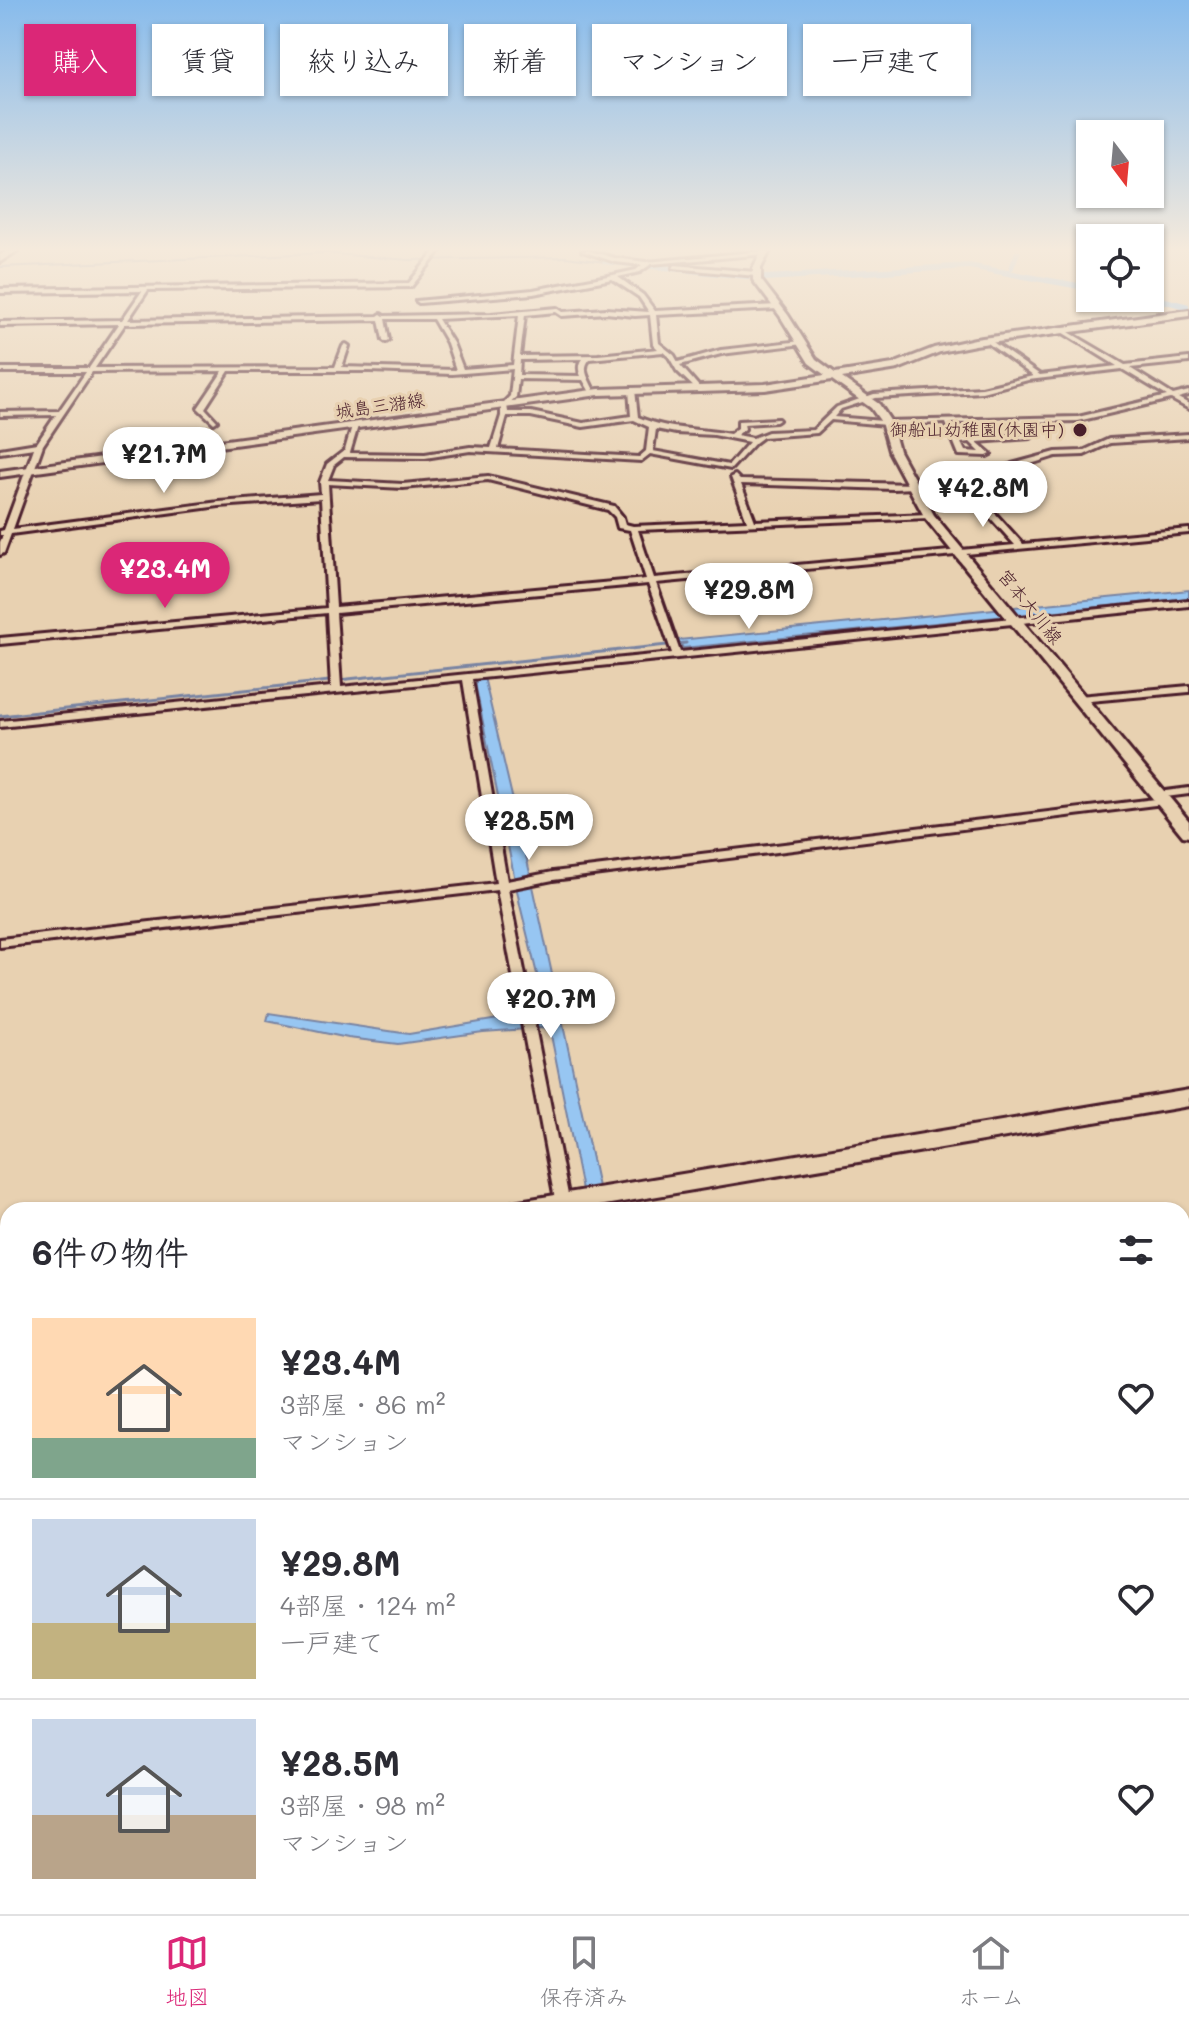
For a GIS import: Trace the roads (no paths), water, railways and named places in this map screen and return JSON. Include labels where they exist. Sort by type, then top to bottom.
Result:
[{"type":"main road","name":"宮本大川線","points":[[799,340],[812,361],[875,406],[886,422],[894,451],[929,516],[1189,832]]},
{"type":"main road","name":"城島三潴線","points":[[0,474],[505,409],[593,393],[743,389],[832,377],[895,367],[937,350],[985,340]]},
{"type":"main road","points":[[581,1202],[1189,1098]]},
{"type":"street","points":[[0,553],[3,532],[39,445],[112,340]]},
{"type":"street","points":[[448,340],[460,371]]},
{"type":"street","points":[[494,450],[496,434],[513,397],[519,340]]},
{"type":"street","points":[[656,340],[656,344],[678,364],[679,370],[699,390]]},
{"type":"street","points":[[987,340],[1039,377]]},
{"type":"street","points":[[1080,340],[1189,407]]},
{"type":"street","points":[[678,364],[721,352],[801,343]]},
{"type":"street","points":[[338,369],[346,346]]},
{"type":"street","points":[[0,370],[460,371],[517,362],[664,350]]},
{"type":"street","points":[[588,357],[582,366],[593,393]]},
{"type":"street","points":[[731,467],[751,440],[768,432],[815,432],[839,408],[874,396],[982,390],[1039,377],[1189,360]]},
{"type":"street","points":[[214,421],[201,408],[226,372]]},
{"type":"street","points":[[517,377],[585,378]]},
{"type":"street","points":[[632,390],[635,418]]},
{"type":"street","points":[[828,418],[886,422],[1078,419],[1189,393]]},
{"type":"street","points":[[505,409],[583,425],[635,418],[653,426],[751,440]]},
{"type":"street","points":[[0,414],[60,413]]},
{"type":"street","points":[[958,441],[1029,437],[1018,419]]},
{"type":"street","points":[[730,437],[742,429],[740,422],[776,420]]},
{"type":"street","points":[[948,421],[962,453],[987,454],[972,441]]},
{"type":"street","points":[[336,688],[324,482],[331,464],[343,455],[353,440],[355,426]]},
{"type":"street","points":[[343,455],[425,456],[470,449],[636,460],[649,452],[653,426]]},
{"type":"street","points":[[1021,546],[970,490],[1015,466],[1056,454],[1084,453],[1109,441],[1189,436]]},
{"type":"street","points":[[0,451],[39,445]]},
{"type":"street","points":[[649,452],[731,467]]},
{"type":"street","points":[[731,467],[752,523]]},
{"type":"street","points":[[324,482],[403,486],[488,478],[611,508],[619,517],[621,526],[633,528],[929,516]]},
{"type":"street","points":[[737,482],[775,481],[869,488],[915,486]]},
{"type":"street","points":[[3,532],[219,504],[325,496]]},
{"type":"street","points":[[633,528],[677,655]]},
{"type":"street","points":[[0,641],[1189,531]]},
{"type":"street","points":[[0,724],[1189,603]]},
{"type":"street","points":[[475,675],[506,884],[563,1202]]},
{"type":"street","points":[[1079,699],[1189,689]]},
{"type":"street","points":[[0,943],[506,884],[1160,798],[1189,791]]},
{"type":"water","points":[[1189,590],[1189,598],[683,648],[678,640]]},
{"type":"water","points":[[484,677],[601,1202],[584,1202],[550,1030],[483,1032],[398,1044],[348,1038],[267,1021],[269,1013],[409,1034],[546,1011],[520,905],[476,678]]},
{"type":"waterway","points":[[0,716],[686,643]]},
{"type":"place","name":"御船山幼稚園(休園中)","points":[[1080,430]]}]
